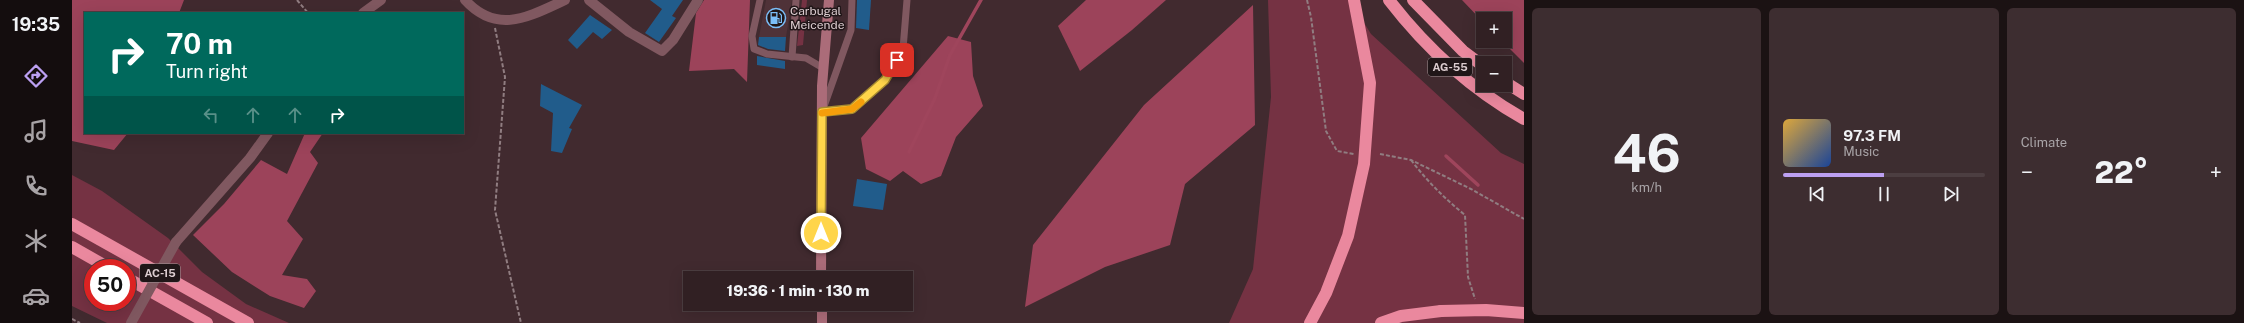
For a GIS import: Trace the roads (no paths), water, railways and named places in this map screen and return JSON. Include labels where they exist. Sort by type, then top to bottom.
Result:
[{"type":"highway","points":[[1310,323],[1326,293],[1348,236],[1364,164],[1370,83],[1354,0]]},
{"type":"highway","name":"AG-55","points":[[1389,0],[1409,26],[1441,59],[1474,86],[1524,119]]},
{"type":"highway","name":"AG-55","points":[[1413,0],[1463,51],[1476,61]]},
{"type":"highway","points":[[1512,86],[1524,94]]},
{"type":"highway","name":"AC-15","points":[[72,224],[248,323]]},
{"type":"highway","points":[[72,247],[93,259]]},
{"type":"highway","name":"AC-15","points":[[136,283],[207,323]]},
{"type":"highway","points":[[1381,323],[1401,316],[1441,311],[1486,310],[1524,313]]},
{"type":"main road","points":[[821,271],[823,68],[829,0]]},
{"type":"main road","points":[[822,311],[822,323]]},
{"type":"street","points":[[364,12],[381,0]]},
{"type":"street","points":[[465,0],[475,11],[494,21],[516,20],[565,0]]},
{"type":"street","points":[[589,0],[629,32],[662,51],[674,40],[698,0]]},
{"type":"street","points":[[131,323],[176,242],[250,158],[267,134]]},
{"type":"lane","points":[[760,0],[752,36],[754,49],[767,54],[806,58],[823,68]]},
{"type":"lane","points":[[792,57],[796,0]]},
{"type":"lane","points":[[852,0],[851,30],[822,112],[852,109],[885,80],[903,49],[907,0]]},
{"type":"waterway","points":[[909,152],[935,98],[950,55],[981,0]]},
{"type":"waterway","points":[[1446,156],[1478,185]]},
{"type":"place","name":"Carbugal Meicende","points":[[776,18]]}]
